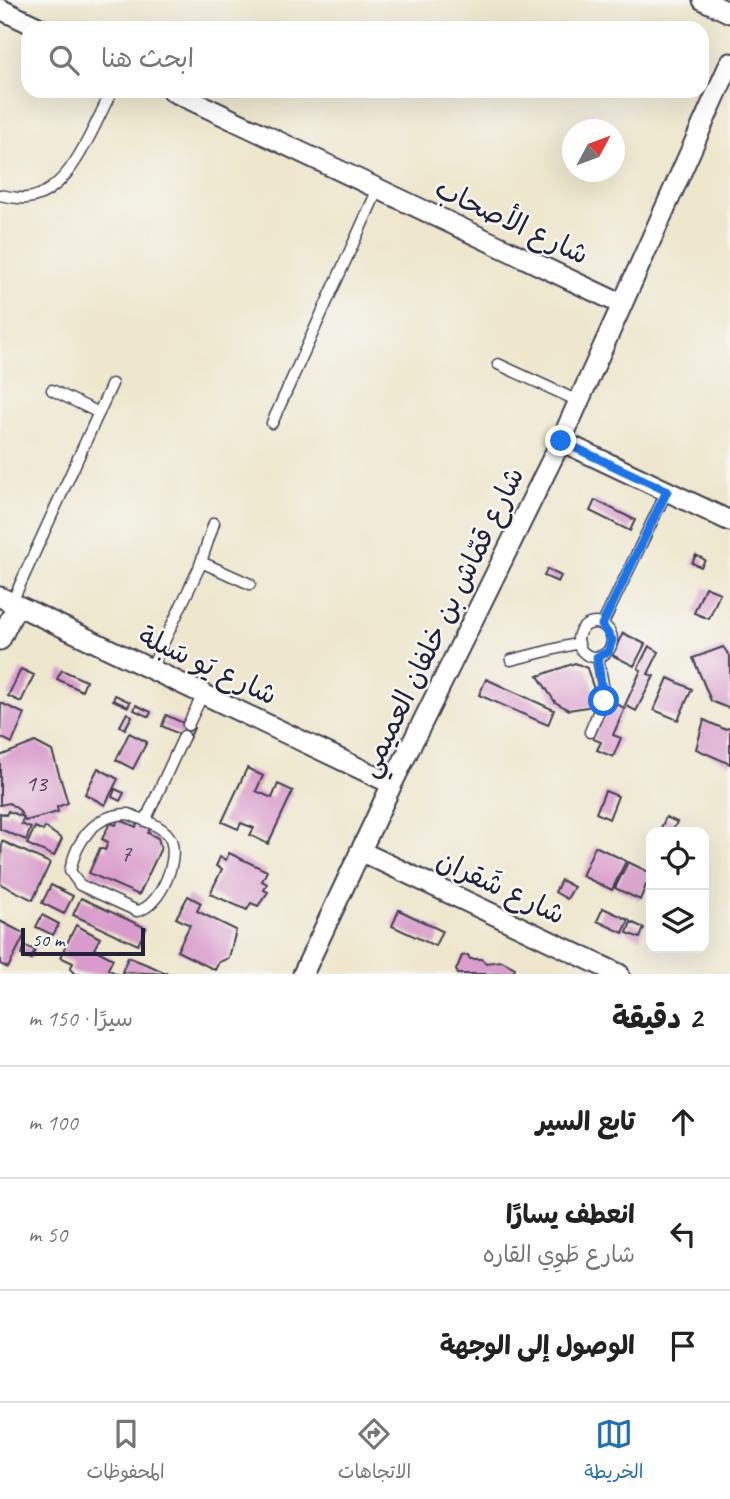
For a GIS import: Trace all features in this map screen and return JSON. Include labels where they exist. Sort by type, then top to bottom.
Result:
[{"type":"street","points":[[702,0],[730,13]]},
{"type":"street","points":[[0,9],[25,21]]},
{"type":"street","name":"شارع قمّاش بن خلفان العميمي","points":[[303,974],[392,784],[561,441],[730,63]]},
{"type":"street","name":"شارع الأصحاب","points":[[187,98],[621,304]]},
{"type":"street","points":[[561,441],[730,521]]},
{"type":"street","points":[[0,640],[10,601]]},
{"type":"street","name":"شارع يَو سَبلة","points":[[10,601],[392,784]]},
{"type":"street","name":"شارع شَقران","points":[[360,851],[619,974]]},
{"type":"lane","points":[[0,195],[24,199],[35,197],[64,179],[107,98]]},
{"type":"lane","points":[[272,423],[378,189]]},
{"type":"lane","points":[[498,364],[579,401]]},
{"type":"lane","points":[[10,601],[112,384]]},
{"type":"lane","points":[[52,390],[99,413]]},
{"type":"lane","points":[[602,625],[667,491]]},
{"type":"lane","points":[[151,669],[201,562],[214,523]]},
{"type":"lane","points":[[201,562],[250,584]]},
{"type":"lane","points":[[597,657],[585,654],[579,643],[585,627],[602,625]]},
{"type":"lane","points":[[597,657],[611,646],[611,634],[602,625]]},
{"type":"lane","points":[[511,660],[579,643]]},
{"type":"lane","points":[[590,732],[605,696],[597,657]]},
{"type":"lane","points":[[188,725],[203,694]]},
{"type":"lane","points":[[145,821],[184,736]]},
{"type":"lane","points":[[121,814],[145,821],[167,834],[175,852],[174,862],[148,908],[132,911],[75,881],[72,865],[94,824],[121,814]]},
{"type":"building","points":[[595,500],[635,520],[630,531],[590,511]]},
{"type":"building","points":[[696,555],[705,560],[701,567],[692,563]]},
{"type":"building","points":[[547,569],[561,576],[558,582],[544,576]]},
{"type":"building","points":[[705,587],[720,593],[709,619],[694,613]]},
{"type":"building","points":[[623,633],[645,644],[634,666],[612,655]]},
{"type":"building","points":[[649,646],[659,652],[648,674],[654,676],[636,711],[625,705]]},
{"type":"building","points":[[723,647],[730,656],[730,709],[711,701],[693,658]]},
{"type":"building","points":[[575,663],[587,668],[599,705],[569,710],[555,702],[538,676]]},
{"type":"building","points":[[21,669],[34,675],[21,702],[8,696]]},
{"type":"building","points":[[62,670],[86,681],[82,691],[57,679]]},
{"type":"building","points":[[668,678],[692,689],[678,720],[654,710]]},
{"type":"building","points":[[486,679],[554,710],[548,725],[479,695]]},
{"type":"building","points":[[115,695],[130,702],[128,707],[113,700]]},
{"type":"building","points":[[609,701],[625,708],[613,735],[621,738],[613,757],[597,750],[601,742],[593,739]]},
{"type":"building","points":[[1,703],[25,714],[12,743],[0,737]]},
{"type":"building","points":[[136,705],[151,712],[149,717],[134,710]]},
{"type":"building","points":[[127,713],[132,716],[125,729],[120,726]]},
{"type":"building","points":[[166,715],[194,728],[189,739],[162,726]]},
{"type":"building","points":[[704,720],[724,729],[730,728],[730,764],[696,749]]},
{"type":"building","points":[[129,733],[147,742],[133,769],[116,760]]},
{"type":"building","points":[[35,742],[52,751],[68,803],[57,807],[58,812],[25,821],[19,810],[9,803],[0,805],[0,756]]},
{"type":"building","points":[[98,768],[118,779],[105,805],[85,794]]},
{"type":"building","points":[[247,768],[263,776],[256,791],[272,798],[278,784],[293,791],[268,844],[250,835],[254,828],[241,823],[238,829],[222,822]]},
{"type":"building","points":[[115,789],[124,793],[120,801],[112,797]]},
{"type":"building","points":[[605,791],[618,796],[609,819],[596,813]]},
{"type":"building","points":[[8,811],[24,817],[21,824],[31,828],[26,840],[0,829],[0,813],[6,815]]},
{"type":"building","points":[[666,817],[677,822],[674,827],[661,827]]},
{"type":"building","points":[[118,819],[136,827],[138,823],[150,828],[148,833],[158,838],[161,848],[139,895],[89,873],[100,848],[105,850],[108,842],[102,839],[110,823],[116,825]]},
{"type":"building","points":[[35,827],[43,831],[45,827],[62,839],[54,856],[27,844]]},
{"type":"building","points":[[2,841],[50,863],[33,900],[0,884]]},
{"type":"building","points":[[595,846],[626,861],[612,890],[582,876]]},
{"type":"building","points":[[229,853],[267,871],[262,881],[267,884],[264,890],[268,892],[258,906],[251,903],[247,910],[210,894],[222,869],[216,866],[220,857],[226,860]]},
{"type":"building","points":[[628,862],[646,871],[646,885],[640,900],[615,888]]},
{"type":"building","points":[[561,880],[574,887],[567,899],[555,892]]},
{"type":"building","points":[[51,885],[73,896],[64,914],[42,903]]},
{"type":"building","points":[[188,896],[201,903],[197,911],[236,930],[229,958],[219,962],[215,970],[177,951],[190,925],[176,918]]},
{"type":"building","points":[[81,898],[146,928],[138,945],[73,915]]},
{"type":"building","points":[[603,908],[629,920],[623,933],[597,921]]},
{"type":"building","points":[[399,910],[442,931],[435,946],[392,926]]},
{"type":"building","points":[[42,915],[59,924],[53,935],[36,927]]},
{"type":"building","points":[[0,921],[25,934],[8,968],[0,964]]},
{"type":"building","points":[[631,922],[644,928],[640,938],[627,933]]},
{"type":"building","points":[[76,925],[100,938],[94,949],[113,959],[108,969],[117,974],[75,974],[70,969],[73,963],[60,957]]},
{"type":"building","points":[[25,946],[35,950],[31,959],[21,955]]},
{"type":"building","points":[[468,955],[470,959],[481,959],[486,963],[502,961],[515,968],[513,974],[458,974],[456,970],[462,956]]},
{"type":"building","points":[[128,957],[153,967],[168,974],[122,972]]},
{"type":"route","points":[[561,441],[667,491],[602,625],[611,634],[612,640],[608,652],[597,657],[605,691],[604,701]]}]
